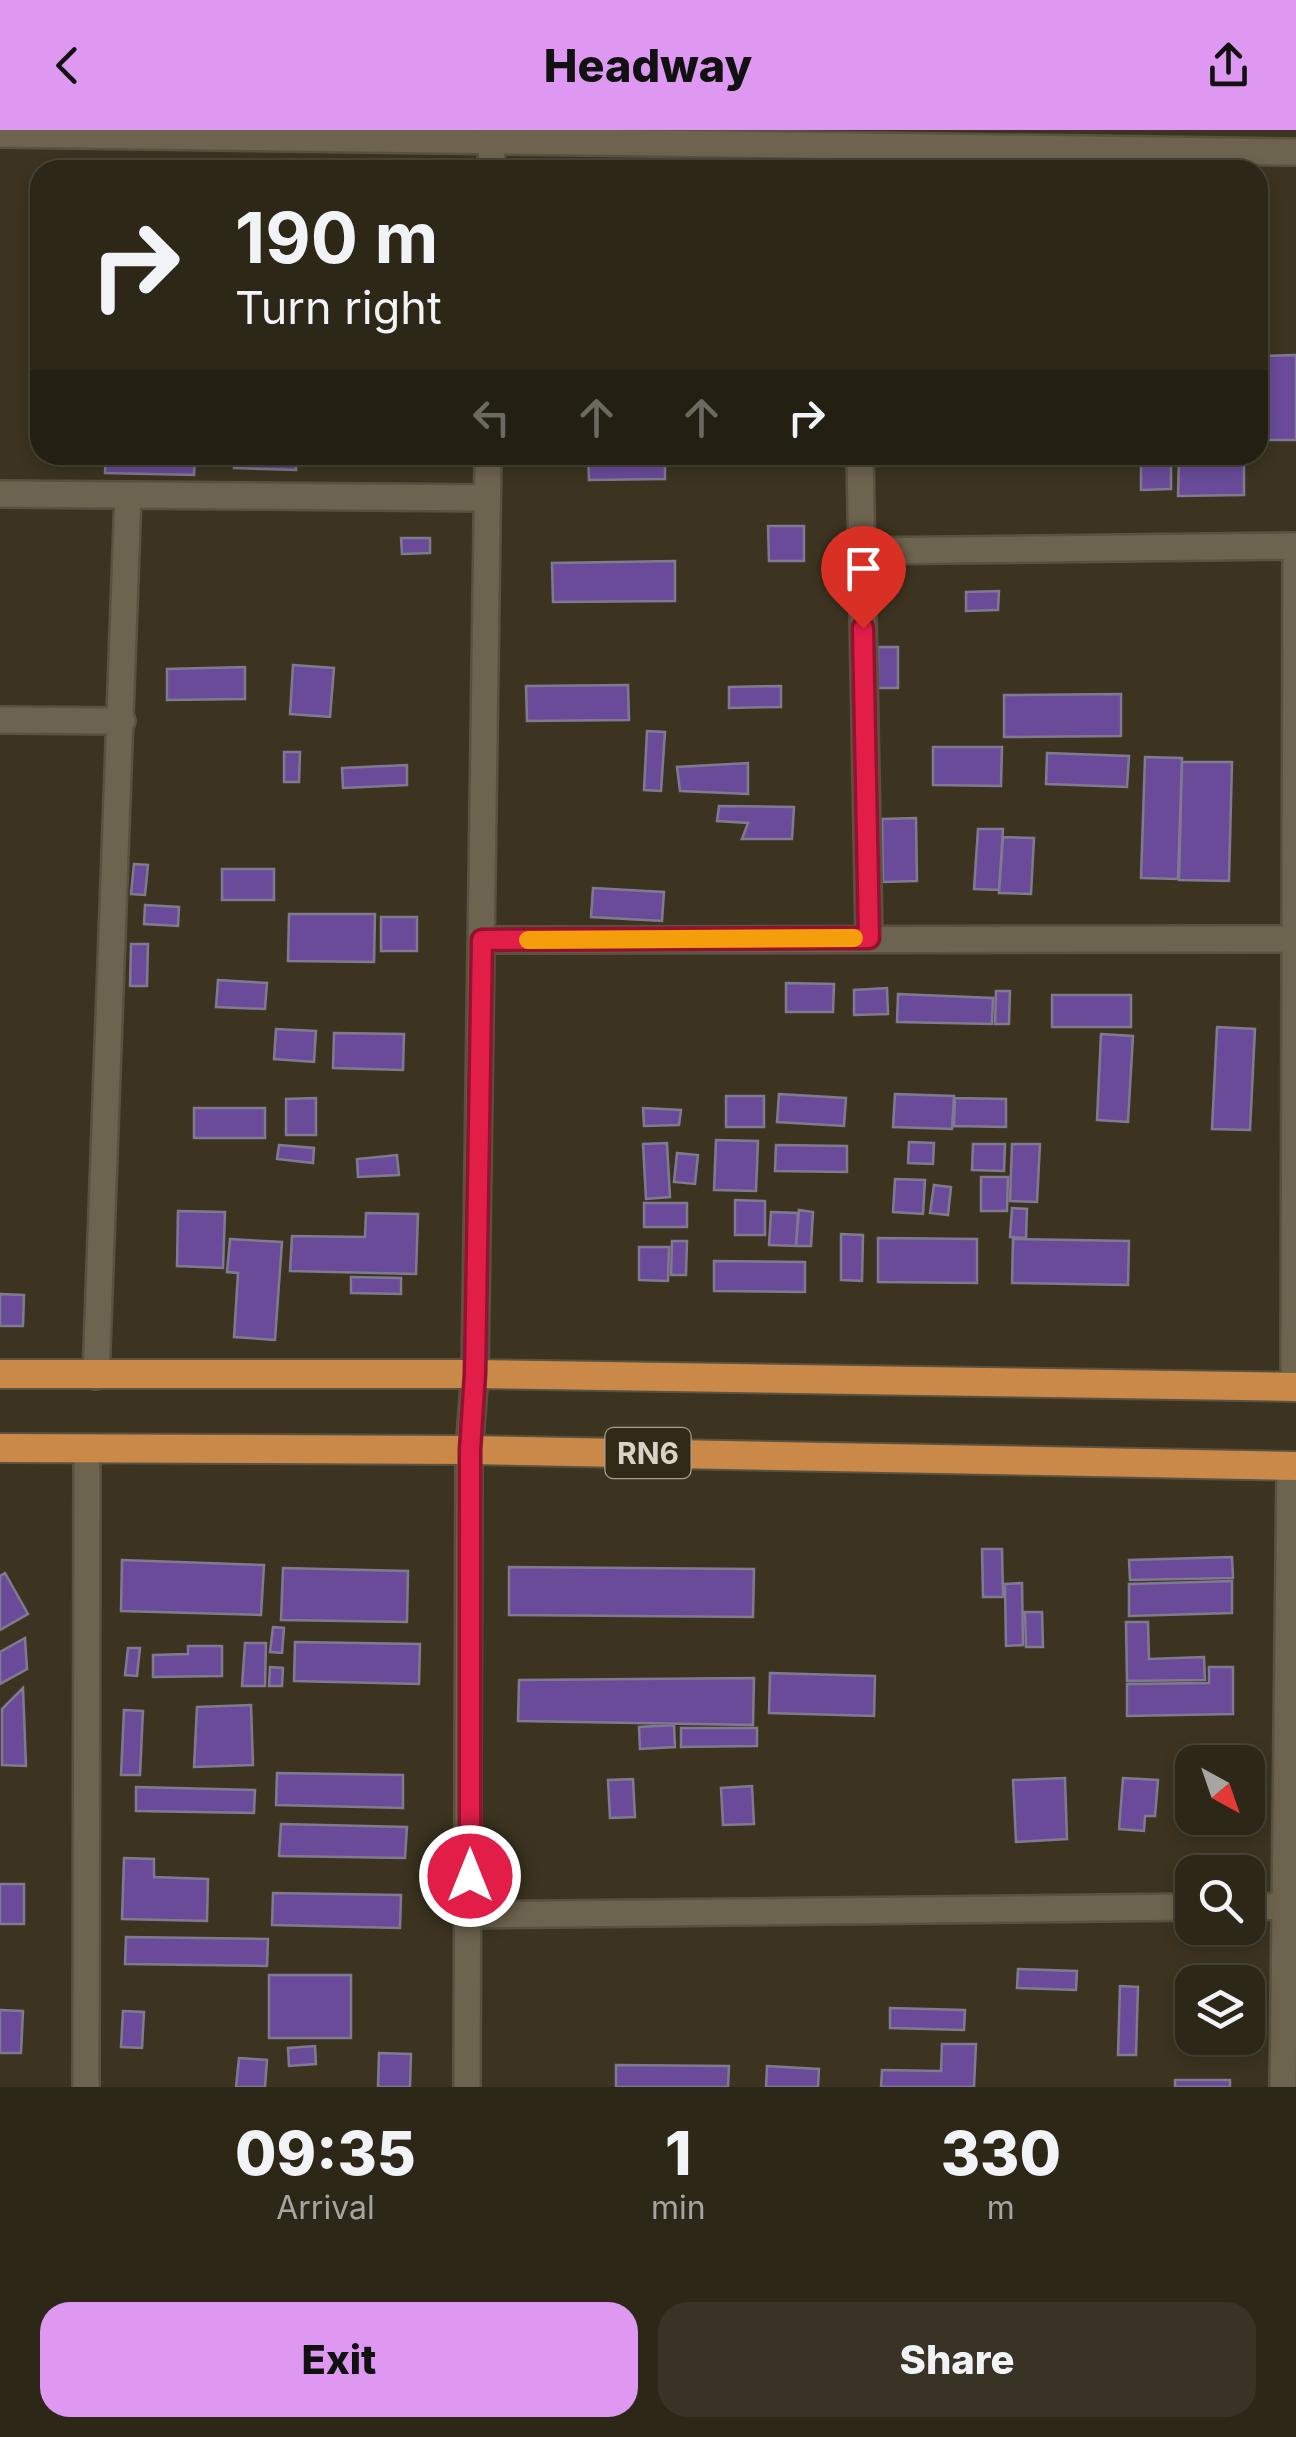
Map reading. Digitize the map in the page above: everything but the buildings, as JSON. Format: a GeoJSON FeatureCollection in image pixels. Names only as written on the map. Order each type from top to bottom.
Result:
{"type":"FeatureCollection","features":[{"type":"Feature","properties":{"kind":"highway"},"geometry":{"type":"LineString","coordinates":[[0,1374],[475,1374],[1295,1386]]}},
{"type":"Feature","properties":{"kind":"highway","name":"RN6"},"geometry":{"type":"LineString","coordinates":[[0,1448],[470,1450],[1293,1466]]}},
{"type":"Feature","properties":{"kind":"street"},"geometry":{"type":"LineString","coordinates":[[0,134],[492,136],[854,159],[1296,152]]}},
{"type":"Feature","properties":{"kind":"street"},"geometry":{"type":"LineString","coordinates":[[468,2087],[470,1450],[475,1374],[488,465]]}},
{"type":"Feature","properties":{"kind":"street"},"geometry":{"type":"LineString","coordinates":[[860,465],[869,938]]}},
{"type":"Feature","properties":{"kind":"street"},"geometry":{"type":"LineString","coordinates":[[0,494],[488,498]]}},
{"type":"Feature","properties":{"kind":"street"},"geometry":{"type":"LineString","coordinates":[[96,1376],[128,496]]}},
{"type":"Feature","properties":{"kind":"street"},"geometry":{"type":"LineString","coordinates":[[862,551],[1296,546],[1292,939],[1295,1386]]}},
{"type":"Feature","properties":{"kind":"street"},"geometry":{"type":"LineString","coordinates":[[0,720],[122,721]]}},
{"type":"Feature","properties":{"kind":"street"},"geometry":{"type":"LineString","coordinates":[[482,940],[1292,939]]}},
{"type":"Feature","properties":{"kind":"street"},"geometry":{"type":"LineString","coordinates":[[86,2087],[88,1448]]}},
{"type":"Feature","properties":{"kind":"street"},"geometry":{"type":"LineString","coordinates":[[1282,2087],[1293,1466]]}},
{"type":"Feature","properties":{"kind":"street"},"geometry":{"type":"LineString","coordinates":[[1265,1907],[1284,1906]]}},
{"type":"Feature","properties":{"kind":"street"},"geometry":{"type":"LineString","coordinates":[[470,1915],[1175,1907]]}},
{"type":"Feature","properties":{"kind":"slow traffic"},"geometry":{"type":"LineString","coordinates":[[528,940],[854,938]]}},
{"type":"Feature","properties":{"kind":"route"},"geometry":{"type":"LineString","coordinates":[[470,1876],[470,1450],[475,1374],[482,940],[869,938],[863,628]]}}]}
